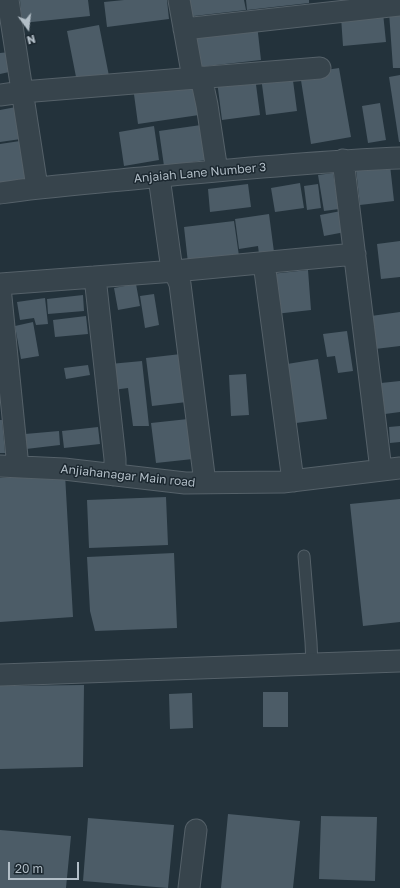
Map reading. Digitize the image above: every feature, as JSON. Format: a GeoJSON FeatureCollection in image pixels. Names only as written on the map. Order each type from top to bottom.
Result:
{"type":"FeatureCollection","features":[{"type":"Feature","properties":{"kind":"street"},"geometry":{"type":"LineString","coordinates":[[179,0],[184,29],[197,77],[208,105],[217,171]]}},
{"type":"Feature","properties":{"kind":"street"},"geometry":{"type":"LineString","coordinates":[[184,29],[400,5]]}},
{"type":"Feature","properties":{"kind":"street"},"geometry":{"type":"LineString","coordinates":[[6,8],[22,92],[37,188]]}},
{"type":"Feature","properties":{"kind":"street"},"geometry":{"type":"LineString","coordinates":[[0,95],[197,77],[320,68]]}},
{"type":"Feature","properties":{"kind":"street","name":"Anjaiah Lane Number 3"},"geometry":{"type":"LineString","coordinates":[[0,193],[37,188],[217,171],[343,160],[400,158]]}},
{"type":"Feature","properties":{"kind":"street"},"geometry":{"type":"LineString","coordinates":[[343,160],[355,254],[391,469]]}},
{"type":"Feature","properties":{"kind":"street"},"geometry":{"type":"LineString","coordinates":[[160,177],[171,263],[180,284],[206,483]]}},
{"type":"Feature","properties":{"kind":"street"},"geometry":{"type":"LineString","coordinates":[[9,466],[0,286],[355,254]]}},
{"type":"Feature","properties":{"kind":"street"},"geometry":{"type":"LineString","coordinates":[[264,263],[293,481]]}},
{"type":"Feature","properties":{"kind":"street"},"geometry":{"type":"LineString","coordinates":[[96,277],[115,460],[115,475]]}},
{"type":"Feature","properties":{"kind":"street","name":"Anjiahanagar Main road"},"geometry":{"type":"LineString","coordinates":[[9,466],[64,469],[185,483],[283,482],[391,469]]}},
{"type":"Feature","properties":{"kind":"street"},"geometry":{"type":"LineString","coordinates":[[0,675],[400,661]]}},
{"type":"Feature","properties":{"kind":"street"},"geometry":{"type":"LineString","coordinates":[[189,888],[196,830]]}},
{"type":"Feature","properties":{"kind":"lane"},"geometry":{"type":"LineString","coordinates":[[304,556],[312,664]]}},
{"type":"Feature","properties":{"kind":"building"},"geometry":{"type":"Polygon","coordinates":[[[20,0],[88,0],[90,16],[22,23],[20,0]]]}},
{"type":"Feature","properties":{"kind":"building"},"geometry":{"type":"Polygon","coordinates":[[[124,0],[167,0],[169,19],[107,27],[104,2],[124,0]]]}},
{"type":"Feature","properties":{"kind":"building"},"geometry":{"type":"Polygon","coordinates":[[[183,0],[244,0],[246,10],[185,17],[183,0]]]}},
{"type":"Feature","properties":{"kind":"building"},"geometry":{"type":"Polygon","coordinates":[[[246,0],[309,0],[309,3],[247,10],[246,0]]]}},
{"type":"Feature","properties":{"kind":"building"},"geometry":{"type":"Polygon","coordinates":[[[389,12],[400,12],[400,68],[393,68],[389,12]]]}},
{"type":"Feature","properties":{"kind":"building"},"geometry":{"type":"Polygon","coordinates":[[[383,13],[386,42],[343,46],[341,17],[383,13]]]}},
{"type":"Feature","properties":{"kind":"building"},"geometry":{"type":"Polygon","coordinates":[[[257,24],[261,60],[198,67],[194,31],[257,24]]]}},
{"type":"Feature","properties":{"kind":"building"},"geometry":{"type":"Polygon","coordinates":[[[99,25],[109,76],[77,82],[67,31],[99,25]]]}},
{"type":"Feature","properties":{"kind":"building"},"geometry":{"type":"Polygon","coordinates":[[[10,52],[14,71],[0,74],[0,53],[10,52]]]}},
{"type":"Feature","properties":{"kind":"building"},"geometry":{"type":"Polygon","coordinates":[[[339,68],[351,137],[311,144],[300,74],[339,68]]]}},
{"type":"Feature","properties":{"kind":"building"},"geometry":{"type":"Polygon","coordinates":[[[292,73],[297,111],[266,115],[261,77],[292,73]]]}},
{"type":"Feature","properties":{"kind":"building"},"geometry":{"type":"Polygon","coordinates":[[[400,75],[400,142],[399,142],[389,77],[400,75]]]}},
{"type":"Feature","properties":{"kind":"building"},"geometry":{"type":"Polygon","coordinates":[[[255,77],[260,115],[222,120],[217,81],[255,77]]]}},
{"type":"Feature","properties":{"kind":"building"},"geometry":{"type":"Polygon","coordinates":[[[194,79],[199,115],[138,124],[133,87],[194,79]]]}},
{"type":"Feature","properties":{"kind":"building"},"geometry":{"type":"Polygon","coordinates":[[[380,103],[386,140],[368,143],[362,106],[380,103]]]}},
{"type":"Feature","properties":{"kind":"building"},"geometry":{"type":"Polygon","coordinates":[[[16,107],[21,139],[0,142],[0,110],[16,107]]]}},
{"type":"Feature","properties":{"kind":"building"},"geometry":{"type":"Polygon","coordinates":[[[201,125],[206,160],[164,166],[159,131],[201,125]]]}},
{"type":"Feature","properties":{"kind":"building"},"geometry":{"type":"Polygon","coordinates":[[[154,126],[159,160],[124,166],[119,132],[154,126]]]}},
{"type":"Feature","properties":{"kind":"building"},"geometry":{"type":"Polygon","coordinates":[[[20,141],[26,184],[0,188],[0,144],[20,141]]]}},
{"type":"Feature","properties":{"kind":"building"},"geometry":{"type":"Polygon","coordinates":[[[390,165],[394,201],[360,205],[356,169],[390,165]]]}},
{"type":"Feature","properties":{"kind":"building"},"geometry":{"type":"Polygon","coordinates":[[[333,173],[339,209],[324,211],[318,175],[333,173]]]}},
{"type":"Feature","properties":{"kind":"building"},"geometry":{"type":"Polygon","coordinates":[[[300,183],[304,208],[275,212],[271,188],[300,183]]]}},
{"type":"Feature","properties":{"kind":"building"},"geometry":{"type":"Polygon","coordinates":[[[248,184],[251,207],[210,212],[208,189],[248,184]]]}},
{"type":"Feature","properties":{"kind":"building"},"geometry":{"type":"Polygon","coordinates":[[[318,184],[321,208],[307,210],[304,186],[318,184]]]}},
{"type":"Feature","properties":{"kind":"building"},"geometry":{"type":"Polygon","coordinates":[[[341,211],[345,232],[324,236],[320,215],[341,211]]]}},
{"type":"Feature","properties":{"kind":"building"},"geometry":{"type":"Polygon","coordinates":[[[269,214],[274,252],[259,254],[258,246],[239,249],[235,219],[269,214]]]}},
{"type":"Feature","properties":{"kind":"building"},"geometry":{"type":"Polygon","coordinates":[[[234,221],[239,256],[188,263],[184,227],[234,221]]]}},
{"type":"Feature","properties":{"kind":"building"},"geometry":{"type":"Polygon","coordinates":[[[400,241],[400,277],[381,279],[377,244],[400,241]]]}},
{"type":"Feature","properties":{"kind":"building"},"geometry":{"type":"Polygon","coordinates":[[[308,270],[311,310],[275,314],[271,274],[308,270]]]}},
{"type":"Feature","properties":{"kind":"building"},"geometry":{"type":"Polygon","coordinates":[[[136,284],[140,306],[118,310],[114,288],[136,284]]]}},
{"type":"Feature","properties":{"kind":"building"},"geometry":{"type":"Polygon","coordinates":[[[154,294],[159,325],[145,328],[140,296],[154,294]]]}},
{"type":"Feature","properties":{"kind":"building"},"geometry":{"type":"Polygon","coordinates":[[[83,295],[84,311],[48,314],[47,299],[83,295]]]}},
{"type":"Feature","properties":{"kind":"building"},"geometry":{"type":"Polygon","coordinates":[[[45,298],[48,324],[36,325],[34,318],[20,320],[17,302],[45,298]]]}},
{"type":"Feature","properties":{"kind":"building"},"geometry":{"type":"Polygon","coordinates":[[[400,312],[400,346],[375,349],[371,316],[400,312]]]}},
{"type":"Feature","properties":{"kind":"building"},"geometry":{"type":"Polygon","coordinates":[[[86,316],[88,334],[55,337],[53,320],[86,316]]]}},
{"type":"Feature","properties":{"kind":"building"},"geometry":{"type":"Polygon","coordinates":[[[33,322],[39,356],[21,359],[15,326],[33,322]]]}},
{"type":"Feature","properties":{"kind":"building"},"geometry":{"type":"Polygon","coordinates":[[[347,331],[353,371],[338,373],[335,356],[327,357],[323,334],[347,331]]]}},
{"type":"Feature","properties":{"kind":"building"},"geometry":{"type":"Polygon","coordinates":[[[181,354],[187,402],[152,406],[146,358],[181,354]]]}},
{"type":"Feature","properties":{"kind":"building"},"geometry":{"type":"Polygon","coordinates":[[[318,359],[327,419],[296,423],[287,364],[318,359]]]}},
{"type":"Feature","properties":{"kind":"building"},"geometry":{"type":"Polygon","coordinates":[[[142,361],[149,426],[133,426],[128,388],[113,390],[110,364],[142,361]]]}},
{"type":"Feature","properties":{"kind":"building"},"geometry":{"type":"Polygon","coordinates":[[[88,365],[90,375],[66,379],[64,368],[88,365]]]}},
{"type":"Feature","properties":{"kind":"building"},"geometry":{"type":"Polygon","coordinates":[[[246,374],[249,415],[231,416],[229,375],[246,374]]]}},
{"type":"Feature","properties":{"kind":"building"},"geometry":{"type":"Polygon","coordinates":[[[400,381],[400,412],[385,414],[381,383],[400,381]]]}},
{"type":"Feature","properties":{"kind":"building"},"geometry":{"type":"Polygon","coordinates":[[[188,419],[193,459],[156,463],[151,423],[188,419]]]}},
{"type":"Feature","properties":{"kind":"building"},"geometry":{"type":"Polygon","coordinates":[[[0,420],[2,420],[5,453],[0,453],[0,420]]]}},
{"type":"Feature","properties":{"kind":"building"},"geometry":{"type":"Polygon","coordinates":[[[400,426],[400,442],[390,443],[389,427],[400,426]]]}},
{"type":"Feature","properties":{"kind":"building"},"geometry":{"type":"Polygon","coordinates":[[[98,427],[100,444],[64,448],[62,431],[98,427]]]}},
{"type":"Feature","properties":{"kind":"building"},"geometry":{"type":"Polygon","coordinates":[[[59,431],[60,445],[26,449],[25,434],[59,431]]]}},
{"type":"Feature","properties":{"kind":"building"},"geometry":{"type":"Polygon","coordinates":[[[65,474],[73,617],[0,622],[0,478],[65,474]]]}},
{"type":"Feature","properties":{"kind":"building"},"geometry":{"type":"Polygon","coordinates":[[[166,497],[168,545],[89,548],[87,500],[166,497]]]}},
{"type":"Feature","properties":{"kind":"building"},"geometry":{"type":"Polygon","coordinates":[[[400,499],[400,622],[363,626],[350,504],[400,499]]]}},
{"type":"Feature","properties":{"kind":"building"},"geometry":{"type":"Polygon","coordinates":[[[174,553],[177,628],[95,631],[90,611],[87,557],[174,553]]]}},
{"type":"Feature","properties":{"kind":"building"},"geometry":{"type":"Polygon","coordinates":[[[84,685],[83,767],[0,769],[0,686],[84,685]]]}},
{"type":"Feature","properties":{"kind":"building"},"geometry":{"type":"Polygon","coordinates":[[[263,692],[288,692],[288,727],[263,727],[263,692]]]}},
{"type":"Feature","properties":{"kind":"building"},"geometry":{"type":"Polygon","coordinates":[[[192,693],[193,728],[170,729],[169,694],[192,693]]]}},
{"type":"Feature","properties":{"kind":"building"},"geometry":{"type":"Polygon","coordinates":[[[228,814],[300,821],[293,888],[221,888],[228,814]]]}},
{"type":"Feature","properties":{"kind":"building"},"geometry":{"type":"Polygon","coordinates":[[[321,816],[377,817],[375,881],[319,879],[321,816]]]}},
{"type":"Feature","properties":{"kind":"building"},"geometry":{"type":"Polygon","coordinates":[[[88,818],[174,825],[168,888],[83,881],[88,818]]]}},
{"type":"Feature","properties":{"kind":"building"},"geometry":{"type":"Polygon","coordinates":[[[0,830],[71,836],[66,888],[0,888],[0,830]]]}}]}
